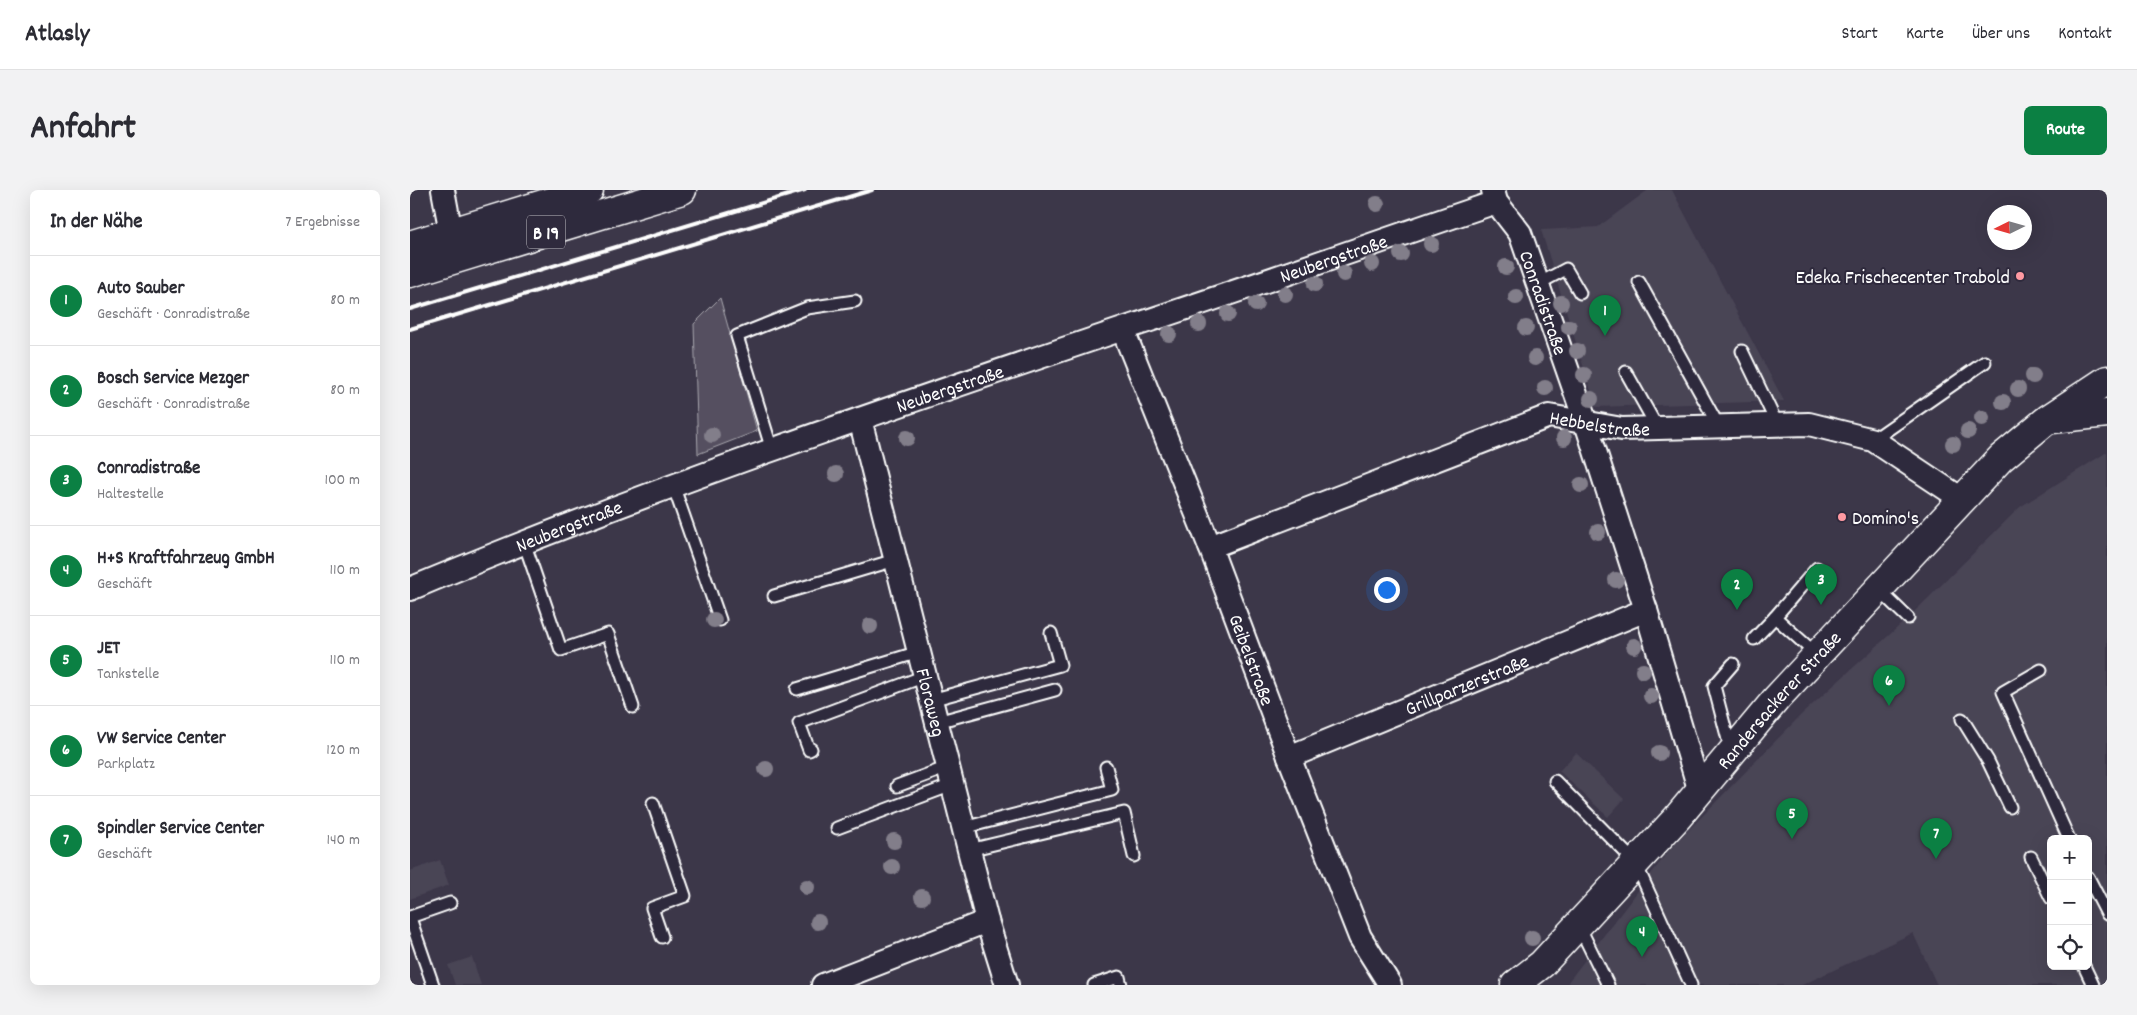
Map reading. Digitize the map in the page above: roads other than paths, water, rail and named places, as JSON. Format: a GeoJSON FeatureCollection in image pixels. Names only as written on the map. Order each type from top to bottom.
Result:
{"type":"FeatureCollection","features":[{"type":"Feature","properties":{"kind":"street"},"geometry":{"type":"LineString","coordinates":[[443,190],[451,233]]}},
{"type":"Feature","properties":{"kind":"street","name":"B 19"},"geometry":{"type":"LineString","coordinates":[[410,245],[589,190]]}},
{"type":"Feature","properties":{"kind":"street","name":"B 19"},"geometry":{"type":"LineString","coordinates":[[410,273],[682,190]]}},
{"type":"Feature","properties":{"kind":"street","name":"Conradistraße"},"geometry":{"type":"LineString","coordinates":[[1494,196],[1520,233],[1538,284],[1586,423],[1646,610],[1700,792]]}},
{"type":"Feature","properties":{"kind":"street","name":"Neubergstraße"},"geometry":{"type":"LineString","coordinates":[[410,590],[524,542],[673,485],[860,418],[1123,330],[1494,196]]}},
{"type":"Feature","properties":{"kind":"street","name":"Geibelstraße"},"geometry":{"type":"LineString","coordinates":[[1123,330],[1210,547],[1360,936],[1390,985]]}},
{"type":"Feature","properties":{"kind":"street","name":"Randersackerer Straße"},"geometry":{"type":"LineString","coordinates":[[1515,985],[1542,964],[1700,792],[1777,698],[2001,458],[2048,419],[2107,380]]}},
{"type":"Feature","properties":{"kind":"street"},"geometry":{"type":"LineString","coordinates":[[2048,419],[2107,413]]}},
{"type":"Feature","properties":{"kind":"street","name":"Hebbelstraße"},"geometry":{"type":"LineString","coordinates":[[1210,547],[1549,416],[1622,430],[1718,425],[1809,424],[1873,440],[1963,500]]}},
{"type":"Feature","properties":{"kind":"street","name":"Floraweg"},"geometry":{"type":"LineString","coordinates":[[860,418],[987,921],[1007,985]]}},
{"type":"Feature","properties":{"kind":"street","name":"Grillparzerstraße"},"geometry":{"type":"LineString","coordinates":[[1289,756],[1646,610]]}},
{"type":"Feature","properties":{"kind":"street"},"geometry":{"type":"LineString","coordinates":[[823,985],[987,921]]}},
{"type":"Feature","properties":{"kind":"lane"},"geometry":{"type":"LineString","coordinates":[[1538,284],[1566,268],[1580,293]]}},
{"type":"Feature","properties":{"kind":"lane"},"geometry":{"type":"LineString","coordinates":[[1639,282],[1718,425]]}},
{"type":"Feature","properties":{"kind":"lane"},"geometry":{"type":"LineString","coordinates":[[772,450],[737,336],[807,308],[855,301]]}},
{"type":"Feature","properties":{"kind":"lane"},"geometry":{"type":"LineString","coordinates":[[1742,351],[1777,424]]}},
{"type":"Feature","properties":{"kind":"lane"},"geometry":{"type":"LineString","coordinates":[[1873,440],[1985,362]]}},
{"type":"Feature","properties":{"kind":"lane"},"geometry":{"type":"LineString","coordinates":[[1626,372],[1658,428]]}},
{"type":"Feature","properties":{"kind":"lane"},"geometry":{"type":"LineString","coordinates":[[673,485],[720,620]]}},
{"type":"Feature","properties":{"kind":"lane"},"geometry":{"type":"LineString","coordinates":[[524,542],[561,650],[608,634],[633,707]]}},
{"type":"Feature","properties":{"kind":"lane"},"geometry":{"type":"LineString","coordinates":[[774,596],[895,560]]}},
{"type":"Feature","properties":{"kind":"lane"},"geometry":{"type":"LineString","coordinates":[[1754,639],[1818,568]]}},
{"type":"Feature","properties":{"kind":"lane"},"geometry":{"type":"LineString","coordinates":[[1879,590],[1908,618]]}},
{"type":"Feature","properties":{"kind":"lane"},"geometry":{"type":"LineString","coordinates":[[1775,617],[1817,655]]}},
{"type":"Feature","properties":{"kind":"lane"},"geometry":{"type":"LineString","coordinates":[[931,700],[1060,665],[1051,633]]}},
{"type":"Feature","properties":{"kind":"lane"},"geometry":{"type":"LineString","coordinates":[[797,690],[919,652]]}},
{"type":"Feature","properties":{"kind":"lane"},"geometry":{"type":"LineString","coordinates":[[1731,754],[1714,686],[1732,664]]}},
{"type":"Feature","properties":{"kind":"lane"},"geometry":{"type":"LineString","coordinates":[[2041,670],[2003,692],[2067,835]]}},
{"type":"Feature","properties":{"kind":"lane"},"geometry":{"type":"LineString","coordinates":[[811,749],[809,750],[799,723],[925,676]]}},
{"type":"Feature","properties":{"kind":"lane"},"geometry":{"type":"LineString","coordinates":[[937,722],[1055,690]]}},
{"type":"Feature","properties":{"kind":"lane"},"geometry":{"type":"LineString","coordinates":[[1962,719],[1988,761],[2010,807]]}},
{"type":"Feature","properties":{"kind":"lane"},"geometry":{"type":"LineString","coordinates":[[963,828],[1112,790],[1106,767]]}},
{"type":"Feature","properties":{"kind":"lane"},"geometry":{"type":"LineString","coordinates":[[897,786],[950,776]]}},
{"type":"Feature","properties":{"kind":"lane"},"geometry":{"type":"LineString","coordinates":[[837,828],[950,776]]}},
{"type":"Feature","properties":{"kind":"lane"},"geometry":{"type":"LineString","coordinates":[[1555,781],[1635,862],[1691,985]]}},
{"type":"Feature","properties":{"kind":"lane"},"geometry":{"type":"LineString","coordinates":[[653,803],[685,896],[652,908],[662,937]]}},
{"type":"Feature","properties":{"kind":"lane"},"geometry":{"type":"LineString","coordinates":[[969,850],[1124,813],[1134,856]]}},
{"type":"Feature","properties":{"kind":"lane"},"geometry":{"type":"LineString","coordinates":[[2031,857],[2047,890]]}},
{"type":"Feature","properties":{"kind":"lane"},"geometry":{"type":"LineString","coordinates":[[2090,880],[2107,914]]}},
{"type":"Feature","properties":{"kind":"lane"},"geometry":{"type":"LineString","coordinates":[[433,985],[410,917],[450,903]]}},
{"type":"Feature","properties":{"kind":"lane"},"geometry":{"type":"LineString","coordinates":[[1578,924],[1608,985]]}},
{"type":"Feature","properties":{"kind":"lane"},"geometry":{"type":"LineString","coordinates":[[2086,970],[2093,985]]}},
{"type":"Feature","properties":{"kind":"lane"},"geometry":{"type":"LineString","coordinates":[[1094,985],[1118,977],[1121,985]]}},
{"type":"Feature","properties":{"kind":"railway"},"geometry":{"type":"LineString","coordinates":[[410,309],[805,190]]}},
{"type":"Feature","properties":{"kind":"railway"},"geometry":{"type":"LineString","coordinates":[[410,329],[872,190]]}},
{"type":"Feature","properties":{"kind":"place","name":"Edeka Frischecenter Trabold"},"geometry":{"type":"Point","coordinates":[2020,276]}},
{"type":"Feature","properties":{"kind":"place","name":"Auto Sauber"},"geometry":{"type":"Point","coordinates":[1605,336]}},
{"type":"Feature","properties":{"kind":"place","name":"Domino's"},"geometry":{"type":"Point","coordinates":[1842,517]}},
{"type":"Feature","properties":{"kind":"place","name":"Conradistraße"},"geometry":{"type":"Point","coordinates":[1821,605]}},
{"type":"Feature","properties":{"kind":"place","name":"Bosch Service Mezger"},"geometry":{"type":"Point","coordinates":[1737,610]}},
{"type":"Feature","properties":{"kind":"place","name":"VW Service Center"},"geometry":{"type":"Point","coordinates":[1889,706]}},
{"type":"Feature","properties":{"kind":"place","name":"JET"},"geometry":{"type":"Point","coordinates":[1792,839]}},
{"type":"Feature","properties":{"kind":"place","name":"Spindler Service Center"},"geometry":{"type":"Point","coordinates":[1936,859]}},
{"type":"Feature","properties":{"kind":"place","name":"H+S Kraftfahrzeug GmbH"},"geometry":{"type":"Point","coordinates":[1642,957]}}]}
